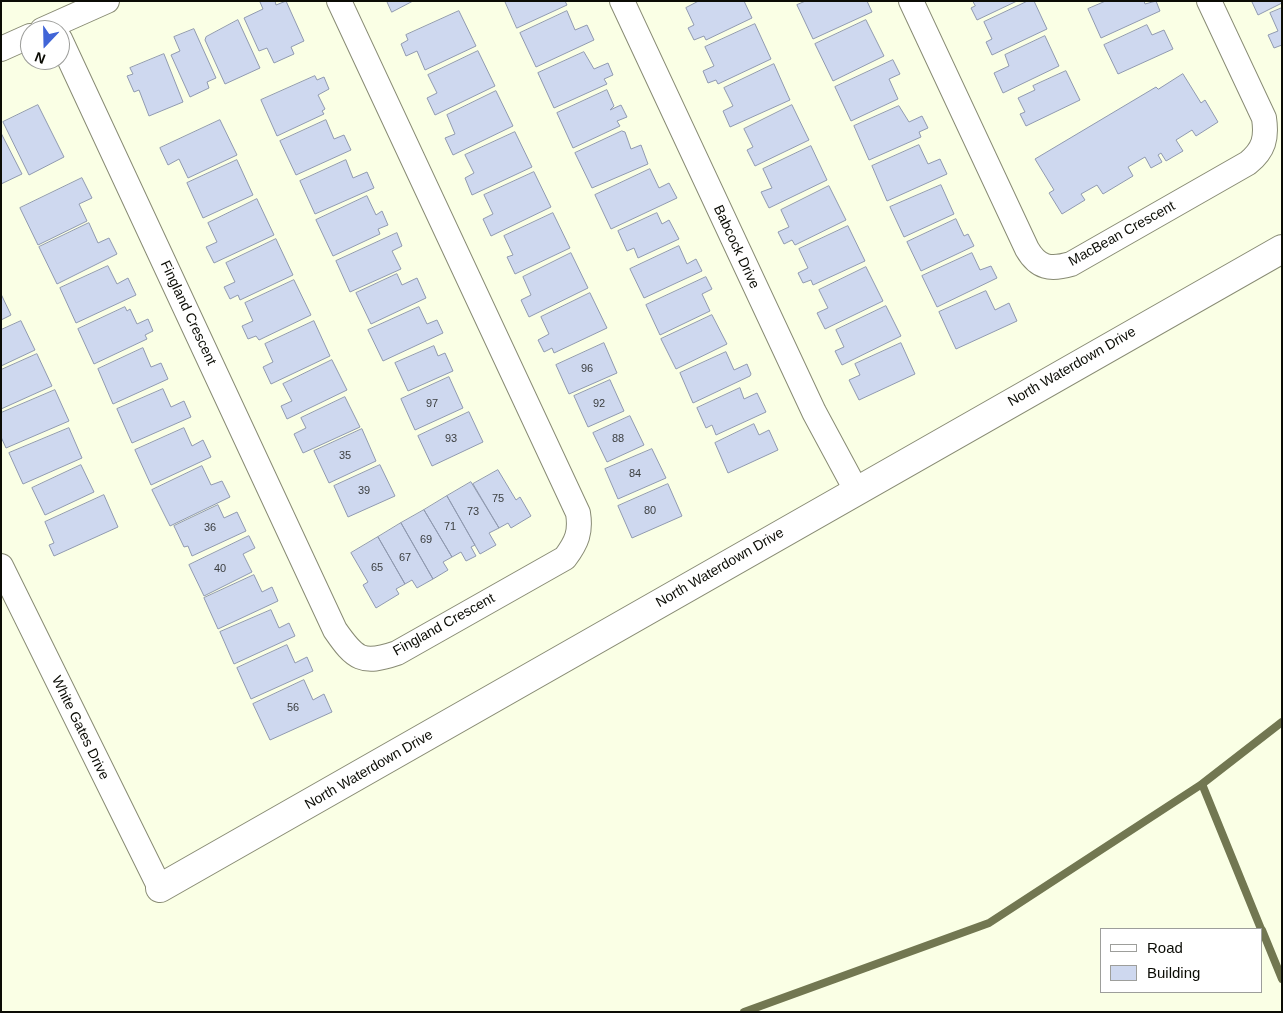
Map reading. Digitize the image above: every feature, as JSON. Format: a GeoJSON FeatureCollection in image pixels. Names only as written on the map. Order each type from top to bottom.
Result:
{"type":"FeatureCollection","features":[{"type":"Feature","properties":{"kind":"main road","name":"North Waterdown Drive"},"geometry":{"type":"LineString","coordinates":[[160,888],[1282,249]]}},
{"type":"Feature","properties":{"kind":"street"},"geometry":{"type":"LineString","coordinates":[[70,22],[107,1]]}},
{"type":"Feature","properties":{"kind":"street","name":"Fingland Crescent"},"geometry":{"type":"LineString","coordinates":[[70,67],[335,630],[348,649],[362,658],[377,660],[396,653],[565,558],[576,544],[580,529],[578,513],[339,1]]}},
{"type":"Feature","properties":{"kind":"street","name":"Babcock Drive"},"geometry":{"type":"LineString","coordinates":[[622,1],[814,412],[856,490]]}},
{"type":"Feature","properties":{"kind":"street","name":"MacBean Crescent"},"geometry":{"type":"LineString","coordinates":[[911,1],[1026,249],[1033,260],[1046,267],[1059,268],[1071,264],[1248,163],[1262,147],[1267,134],[1264,118],[1209,1]]}},
{"type":"Feature","properties":{"kind":"street"},"geometry":{"type":"LineString","coordinates":[[1,49],[20,40]]}},
{"type":"Feature","properties":{"kind":"street","name":"White Gates Drive"},"geometry":{"type":"LineString","coordinates":[[1,566],[160,888]]}},
{"type":"Feature","properties":{"kind":"building"},"geometry":{"type":"Polygon","coordinates":[[[275,1],[276,5],[286,1],[304,41],[291,47],[294,54],[274,63],[267,48],[259,51],[244,18],[263,9],[260,2],[275,1]]]}},
{"type":"Feature","properties":{"kind":"building"},"geometry":{"type":"Polygon","coordinates":[[[387,1],[413,1],[392,12],[387,1]]]}},
{"type":"Feature","properties":{"kind":"building"},"geometry":{"type":"Polygon","coordinates":[[[505,1],[565,1],[567,5],[517,28],[505,1]]]}},
{"type":"Feature","properties":{"kind":"building"},"geometry":{"type":"Polygon","coordinates":[[[699,1],[744,1],[752,18],[706,40],[704,36],[694,40],[688,28],[694,25],[686,8],[699,1]]]}},
{"type":"Feature","properties":{"kind":"building"},"geometry":{"type":"Polygon","coordinates":[[[806,1],[867,1],[872,12],[813,39],[797,5],[806,1]]]}},
{"type":"Feature","properties":{"kind":"building"},"geometry":{"type":"Polygon","coordinates":[[[973,1],[1017,1],[977,20],[971,8],[975,6],[973,1]]]}},
{"type":"Feature","properties":{"kind":"building"},"geometry":{"type":"Polygon","coordinates":[[[1028,1],[1034,1],[1047,29],[992,55],[986,42],[992,39],[984,22],[1028,1]]]}},
{"type":"Feature","properties":{"kind":"building"},"geometry":{"type":"Polygon","coordinates":[[[1106,1],[1144,1],[1145,4],[1156,1],[1160,11],[1101,38],[1088,9],[1106,1]]]}},
{"type":"Feature","properties":{"kind":"building"},"geometry":{"type":"Polygon","coordinates":[[[1282,1],[1282,3],[1258,15],[1252,2],[1282,1]]]}},
{"type":"Feature","properties":{"kind":"building"},"geometry":{"type":"Polygon","coordinates":[[[1282,8],[1282,45],[1274,48],[1268,35],[1278,31],[1270,13],[1282,8]]]}},
{"type":"Feature","properties":{"kind":"building"},"geometry":{"type":"Polygon","coordinates":[[[459,11],[476,46],[425,70],[417,51],[406,56],[401,44],[408,40],[406,35],[459,11]]]}},
{"type":"Feature","properties":{"kind":"building"},"geometry":{"type":"Polygon","coordinates":[[[567,11],[575,30],[587,25],[594,40],[536,67],[520,33],[567,11]]]}},
{"type":"Feature","properties":{"kind":"building"},"geometry":{"type":"Polygon","coordinates":[[[238,20],[260,68],[225,84],[205,40],[206,37],[238,20]]]}},
{"type":"Feature","properties":{"kind":"building"},"geometry":{"type":"Polygon","coordinates":[[[866,20],[884,56],[833,81],[815,44],[866,20]]]}},
{"type":"Feature","properties":{"kind":"building"},"geometry":{"type":"Polygon","coordinates":[[[755,24],[771,59],[718,84],[716,80],[708,83],[703,71],[714,66],[705,47],[755,24]]]}},
{"type":"Feature","properties":{"kind":"building"},"geometry":{"type":"Polygon","coordinates":[[[1147,25],[1152,35],[1164,30],[1173,49],[1118,74],[1104,45],[1147,25]]]}},
{"type":"Feature","properties":{"kind":"building"},"geometry":{"type":"Polygon","coordinates":[[[194,29],[216,78],[207,82],[209,88],[190,97],[171,55],[180,51],[174,37],[194,29]]]}},
{"type":"Feature","properties":{"kind":"building"},"geometry":{"type":"Polygon","coordinates":[[[1045,36],[1059,66],[1003,93],[994,73],[1009,66],[1005,55],[1045,36]]]}},
{"type":"Feature","properties":{"kind":"building"},"geometry":{"type":"Polygon","coordinates":[[[478,51],[495,86],[435,115],[427,98],[437,93],[428,75],[478,51]]]}},
{"type":"Feature","properties":{"kind":"building"},"geometry":{"type":"Polygon","coordinates":[[[584,52],[594,69],[608,63],[613,75],[604,79],[607,84],[554,108],[538,73],[584,52]]]}},
{"type":"Feature","properties":{"kind":"building"},"geometry":{"type":"Polygon","coordinates":[[[164,54],[183,102],[149,116],[139,90],[134,92],[127,76],[133,74],[130,68],[164,54]]]}},
{"type":"Feature","properties":{"kind":"building"},"geometry":{"type":"Polygon","coordinates":[[[893,60],[900,74],[889,79],[898,99],[851,121],[835,87],[893,60]]]}},
{"type":"Feature","properties":{"kind":"building"},"geometry":{"type":"Polygon","coordinates":[[[774,64],[790,100],[730,127],[723,111],[733,106],[724,88],[774,64]]]}},
{"type":"Feature","properties":{"kind":"building"},"geometry":{"type":"Polygon","coordinates":[[[1066,71],[1080,100],[1026,126],[1020,114],[1025,112],[1018,98],[1035,90],[1033,86],[1066,71]]]}},
{"type":"Feature","properties":{"kind":"building"},"geometry":{"type":"Polygon","coordinates":[[[1183,74],[1201,103],[1205,100],[1218,122],[1196,136],[1192,130],[1176,140],[1183,151],[1166,161],[1161,153],[1158,155],[1162,162],[1151,168],[1145,157],[1128,167],[1133,176],[1103,194],[1097,185],[1081,194],[1085,200],[1062,214],[1049,193],[1054,190],[1035,159],[1156,87],[1158,89],[1183,74]]]}},
{"type":"Feature","properties":{"kind":"building"},"geometry":{"type":"Polygon","coordinates":[[[315,76],[317,80],[324,77],[329,89],[318,95],[325,109],[322,111],[324,114],[277,136],[261,100],[315,76]]]}},
{"type":"Feature","properties":{"kind":"building"},"geometry":{"type":"Polygon","coordinates":[[[607,90],[614,106],[610,110],[621,105],[627,117],[617,121],[620,126],[573,148],[557,113],[607,90]]]}},
{"type":"Feature","properties":{"kind":"building"},"geometry":{"type":"Polygon","coordinates":[[[496,91],[513,126],[453,155],[445,138],[455,134],[447,115],[496,91]]]}},
{"type":"Feature","properties":{"kind":"building"},"geometry":{"type":"Polygon","coordinates":[[[38,105],[64,157],[29,175],[3,122],[38,105]]]}},
{"type":"Feature","properties":{"kind":"building"},"geometry":{"type":"Polygon","coordinates":[[[792,105],[809,140],[755,166],[747,150],[753,147],[744,129],[792,105]]]}},
{"type":"Feature","properties":{"kind":"building"},"geometry":{"type":"Polygon","coordinates":[[[899,106],[909,122],[922,116],[928,128],[919,132],[921,137],[869,160],[854,126],[899,106]]]}},
{"type":"Feature","properties":{"kind":"building"},"geometry":{"type":"Polygon","coordinates":[[[220,120],[237,155],[188,178],[179,159],[168,165],[160,148],[220,120]]]}},
{"type":"Feature","properties":{"kind":"building"},"geometry":{"type":"Polygon","coordinates":[[[326,120],[334,139],[344,135],[351,150],[296,175],[280,141],[326,120]]]}},
{"type":"Feature","properties":{"kind":"building"},"geometry":{"type":"Polygon","coordinates":[[[622,131],[625,132],[631,149],[641,145],[648,164],[592,188],[575,153],[622,131]]]}},
{"type":"Feature","properties":{"kind":"building"},"geometry":{"type":"Polygon","coordinates":[[[515,132],[532,167],[472,195],[465,178],[474,173],[465,155],[515,132]]]}},
{"type":"Feature","properties":{"kind":"building"},"geometry":{"type":"Polygon","coordinates":[[[1,133],[22,174],[1,184],[1,133]]]}},
{"type":"Feature","properties":{"kind":"building"},"geometry":{"type":"Polygon","coordinates":[[[919,145],[928,164],[940,159],[947,174],[887,201],[872,166],[919,145]]]}},
{"type":"Feature","properties":{"kind":"building"},"geometry":{"type":"Polygon","coordinates":[[[811,146],[827,180],[769,208],[761,192],[772,188],[763,169],[811,146]]]}},
{"type":"Feature","properties":{"kind":"building"},"geometry":{"type":"Polygon","coordinates":[[[237,160],[253,195],[203,218],[187,183],[237,160]]]}},
{"type":"Feature","properties":{"kind":"building"},"geometry":{"type":"Polygon","coordinates":[[[346,160],[353,178],[367,172],[374,188],[315,214],[300,181],[346,160]]]}},
{"type":"Feature","properties":{"kind":"building"},"geometry":{"type":"Polygon","coordinates":[[[650,169],[659,188],[669,183],[677,198],[611,229],[595,195],[650,169]]]}},
{"type":"Feature","properties":{"kind":"building"},"geometry":{"type":"Polygon","coordinates":[[[534,172],[551,207],[491,236],[483,219],[493,214],[484,195],[534,172]]]}},
{"type":"Feature","properties":{"kind":"building"},"geometry":{"type":"Polygon","coordinates":[[[82,178],[92,198],[79,204],[87,221],[38,245],[20,208],[82,178]]]}},
{"type":"Feature","properties":{"kind":"building"},"geometry":{"type":"Polygon","coordinates":[[[941,185],[954,214],[904,237],[890,207],[941,185]]]}},
{"type":"Feature","properties":{"kind":"building"},"geometry":{"type":"Polygon","coordinates":[[[829,186],[846,220],[795,245],[792,240],[784,244],[778,232],[789,227],[781,210],[829,186]]]}},
{"type":"Feature","properties":{"kind":"building"},"geometry":{"type":"Polygon","coordinates":[[[367,196],[376,215],[382,211],[388,225],[378,229],[380,234],[333,256],[316,220],[367,196]]]}},
{"type":"Feature","properties":{"kind":"building"},"geometry":{"type":"Polygon","coordinates":[[[257,199],[274,235],[214,263],[206,247],[217,242],[208,223],[257,199]]]}},
{"type":"Feature","properties":{"kind":"building"},"geometry":{"type":"Polygon","coordinates":[[[553,213],[570,248],[515,274],[507,257],[513,255],[504,236],[553,213]]]}},
{"type":"Feature","properties":{"kind":"building"},"geometry":{"type":"Polygon","coordinates":[[[657,213],[662,224],[669,220],[679,239],[638,258],[634,248],[627,251],[618,231],[657,213]]]}},
{"type":"Feature","properties":{"kind":"building"},"geometry":{"type":"Polygon","coordinates":[[[956,219],[964,236],[968,234],[974,246],[921,271],[907,242],[956,219]]]}},
{"type":"Feature","properties":{"kind":"building"},"geometry":{"type":"Polygon","coordinates":[[[89,223],[98,243],[109,238],[117,254],[57,284],[39,247],[89,223]]]}},
{"type":"Feature","properties":{"kind":"building"},"geometry":{"type":"Polygon","coordinates":[[[848,226],[865,261],[813,285],[811,280],[803,283],[798,273],[808,268],[799,249],[848,226]]]}},
{"type":"Feature","properties":{"kind":"building"},"geometry":{"type":"Polygon","coordinates":[[[397,233],[402,246],[392,251],[401,269],[350,292],[336,261],[397,233]]]}},
{"type":"Feature","properties":{"kind":"building"},"geometry":{"type":"Polygon","coordinates":[[[276,239],[293,275],[240,300],[238,295],[230,299],[224,287],[235,282],[226,263],[276,239]]]}},
{"type":"Feature","properties":{"kind":"building"},"geometry":{"type":"Polygon","coordinates":[[[679,246],[687,264],[696,259],[702,271],[644,298],[630,269],[679,246]]]}},
{"type":"Feature","properties":{"kind":"building"},"geometry":{"type":"Polygon","coordinates":[[[571,253],[588,288],[529,317],[521,300],[531,295],[523,277],[571,253]]]}},
{"type":"Feature","properties":{"kind":"building"},"geometry":{"type":"Polygon","coordinates":[[[972,253],[980,270],[991,266],[997,278],[937,307],[922,276],[972,253]]]}},
{"type":"Feature","properties":{"kind":"building"},"geometry":{"type":"Polygon","coordinates":[[[108,266],[117,284],[128,278],[136,295],[76,323],[60,288],[108,266]]]}},
{"type":"Feature","properties":{"kind":"building"},"geometry":{"type":"Polygon","coordinates":[[[866,267],[883,301],[825,329],[817,313],[828,308],[819,290],[866,267]]]}},
{"type":"Feature","properties":{"kind":"building"},"geometry":{"type":"Polygon","coordinates":[[[397,274],[402,285],[417,278],[426,298],[371,324],[356,293],[397,274]]]}},
{"type":"Feature","properties":{"kind":"building"},"geometry":{"type":"Polygon","coordinates":[[[706,277],[712,289],[702,294],[710,311],[660,335],[646,305],[706,277]]]}},
{"type":"Feature","properties":{"kind":"building"},"geometry":{"type":"Polygon","coordinates":[[[294,280],[311,315],[259,340],[256,336],[248,339],[242,326],[253,321],[245,303],[294,280]]]}},
{"type":"Feature","properties":{"kind":"building"},"geometry":{"type":"Polygon","coordinates":[[[986,291],[995,310],[1009,303],[1017,321],[956,349],[939,312],[986,291]]]}},
{"type":"Feature","properties":{"kind":"building"},"geometry":{"type":"Polygon","coordinates":[[[590,293],[607,328],[554,353],[552,348],[544,352],[538,340],[549,334],[541,317],[590,293]]]}},
{"type":"Feature","properties":{"kind":"building"},"geometry":{"type":"Polygon","coordinates":[[[1,294],[11,315],[1,320],[1,294]]]}},
{"type":"Feature","properties":{"kind":"building"},"geometry":{"type":"Polygon","coordinates":[[[886,306],[901,336],[842,365],[835,351],[844,347],[836,330],[886,306]]]}},
{"type":"Feature","properties":{"kind":"building"},"geometry":{"type":"Polygon","coordinates":[[[125,307],[127,311],[130,309],[137,324],[148,319],[153,331],[145,335],[147,339],[94,364],[78,329],[125,307]]]}},
{"type":"Feature","properties":{"kind":"building"},"geometry":{"type":"Polygon","coordinates":[[[419,307],[427,324],[437,320],[443,333],[383,361],[368,330],[419,307]]]}},
{"type":"Feature","properties":{"kind":"building"},"geometry":{"type":"Polygon","coordinates":[[[712,315],[727,344],[676,369],[661,339],[712,315]]]}},
{"type":"Feature","properties":{"kind":"building"},"geometry":{"type":"Polygon","coordinates":[[[21,321],[35,350],[1,366],[1,330],[21,321]]]}},
{"type":"Feature","properties":{"kind":"building"},"geometry":{"type":"Polygon","coordinates":[[[314,321],[330,356],[271,384],[263,367],[273,362],[265,344],[314,321]]]}},
{"type":"Feature","properties":{"kind":"building"},"geometry":{"type":"Polygon","coordinates":[[[604,343],[617,373],[569,394],[556,365],[604,343]]]}},
{"type":"Feature","properties":{"kind":"building"},"geometry":{"type":"Polygon","coordinates":[[[901,343],[915,374],[859,400],[849,380],[860,375],[855,364],[901,343]]]}},
{"type":"Feature","properties":{"kind":"building"},"geometry":{"type":"Polygon","coordinates":[[[434,346],[438,356],[445,353],[453,371],[408,391],[395,363],[434,346]]]}},
{"type":"Feature","properties":{"kind":"building"},"geometry":{"type":"Polygon","coordinates":[[[143,348],[151,367],[161,363],[168,379],[113,404],[98,369],[143,348]]]}},
{"type":"Feature","properties":{"kind":"building"},"geometry":{"type":"Polygon","coordinates":[[[726,352],[734,370],[747,364],[750,376],[693,403],[680,373],[726,352]]]}},
{"type":"Feature","properties":{"kind":"building"},"geometry":{"type":"Polygon","coordinates":[[[37,354],[52,386],[1,409],[1,370],[37,354]]]}},
{"type":"Feature","properties":{"kind":"building"},"geometry":{"type":"Polygon","coordinates":[[[332,360],[347,390],[287,419],[281,406],[292,401],[283,384],[332,360]]]}},
{"type":"Feature","properties":{"kind":"building"},"geometry":{"type":"Polygon","coordinates":[[[449,377],[463,408],[415,430],[401,399],[449,377]]]}},
{"type":"Feature","properties":{"kind":"building"},"geometry":{"type":"Polygon","coordinates":[[[610,380],[624,411],[588,427],[574,396],[610,380]]]}},
{"type":"Feature","properties":{"kind":"building"},"geometry":{"type":"Polygon","coordinates":[[[740,388],[744,399],[757,393],[766,412],[716,435],[712,425],[706,428],[697,408],[740,388]]]}},
{"type":"Feature","properties":{"kind":"building"},"geometry":{"type":"Polygon","coordinates":[[[163,389],[171,407],[184,401],[191,417],[132,443],[117,409],[163,389]]]}},
{"type":"Feature","properties":{"kind":"building"},"geometry":{"type":"Polygon","coordinates":[[[55,390],[69,421],[6,448],[1,437],[1,413],[55,390]]]}},
{"type":"Feature","properties":{"kind":"building"},"geometry":{"type":"Polygon","coordinates":[[[345,397],[360,427],[303,453],[294,434],[306,428],[301,418],[345,397]]]}},
{"type":"Feature","properties":{"kind":"building"},"geometry":{"type":"Polygon","coordinates":[[[469,412],[483,442],[432,466],[418,436],[469,412]]]}},
{"type":"Feature","properties":{"kind":"building"},"geometry":{"type":"Polygon","coordinates":[[[630,416],[644,445],[607,462],[593,433],[630,416]]]}},
{"type":"Feature","properties":{"kind":"building"},"geometry":{"type":"Polygon","coordinates":[[[754,424],[759,435],[769,430],[778,450],[728,473],[715,443],[754,424]]]}},
{"type":"Feature","properties":{"kind":"building"},"geometry":{"type":"Polygon","coordinates":[[[69,428],[82,458],[23,484],[9,453],[69,428]]]}},
{"type":"Feature","properties":{"kind":"building"},"geometry":{"type":"Polygon","coordinates":[[[184,428],[192,446],[203,440],[211,457],[151,485],[135,450],[184,428]]]}},
{"type":"Feature","properties":{"kind":"building"},"geometry":{"type":"Polygon","coordinates":[[[362,429],[376,461],[329,483],[314,451],[362,429]]]}},
{"type":"Feature","properties":{"kind":"building"},"geometry":{"type":"Polygon","coordinates":[[[652,449],[666,478],[618,499],[605,469],[652,449]]]}},
{"type":"Feature","properties":{"kind":"building"},"geometry":{"type":"Polygon","coordinates":[[[81,465],[94,492],[45,515],[32,488],[81,465]]]}},
{"type":"Feature","properties":{"kind":"building"},"geometry":{"type":"Polygon","coordinates":[[[380,465],[395,496],[348,517],[334,486],[380,465]]]}},
{"type":"Feature","properties":{"kind":"building"},"geometry":{"type":"Polygon","coordinates":[[[202,466],[211,485],[222,481],[230,497],[170,526],[152,490],[202,466]]]}},
{"type":"Feature","properties":{"kind":"building"},"geometry":{"type":"Polygon","coordinates":[[[498,470],[516,500],[520,497],[531,516],[511,528],[508,523],[499,528],[473,484],[498,470]]]}},
{"type":"Feature","properties":{"kind":"building"},"geometry":{"type":"Polygon","coordinates":[[[471,482],[499,528],[489,533],[496,545],[480,554],[447,496],[471,482]]]}},
{"type":"Feature","properties":{"kind":"building"},"geometry":{"type":"Polygon","coordinates":[[[668,484],[682,516],[632,538],[618,506],[668,484]]]}},
{"type":"Feature","properties":{"kind":"building"},"geometry":{"type":"Polygon","coordinates":[[[104,495],[118,527],[54,556],[49,545],[54,543],[45,522],[104,495]]]}},
{"type":"Feature","properties":{"kind":"building"},"geometry":{"type":"Polygon","coordinates":[[[447,496],[475,545],[471,547],[476,556],[466,561],[461,552],[452,557],[424,510],[447,496]]]}},
{"type":"Feature","properties":{"kind":"building"},"geometry":{"type":"Polygon","coordinates":[[[218,505],[224,518],[237,512],[246,531],[192,556],[188,546],[184,547],[174,526],[218,505]]]}},
{"type":"Feature","properties":{"kind":"building"},"geometry":{"type":"Polygon","coordinates":[[[424,510],[452,557],[443,562],[448,570],[433,579],[401,523],[424,510]]]}},
{"type":"Feature","properties":{"kind":"building"},"geometry":{"type":"Polygon","coordinates":[[[401,523],[433,579],[417,588],[412,580],[405,584],[378,537],[401,523]]]}},
{"type":"Feature","properties":{"kind":"building"},"geometry":{"type":"Polygon","coordinates":[[[249,536],[255,548],[243,554],[252,572],[204,596],[189,565],[249,536]]]}},
{"type":"Feature","properties":{"kind":"building"},"geometry":{"type":"Polygon","coordinates":[[[378,537],[405,584],[396,589],[399,594],[376,608],[363,585],[368,582],[351,553],[378,537]]]}},
{"type":"Feature","properties":{"kind":"building"},"geometry":{"type":"Polygon","coordinates":[[[254,575],[262,592],[272,587],[278,601],[218,629],[204,598],[254,575]]]}},
{"type":"Feature","properties":{"kind":"building"},"geometry":{"type":"Polygon","coordinates":[[[271,610],[279,628],[289,623],[295,636],[234,664],[220,632],[271,610]]]}},
{"type":"Feature","properties":{"kind":"building"},"geometry":{"type":"Polygon","coordinates":[[[287,645],[295,663],[307,657],[313,671],[251,699],[237,668],[287,645]]]}},
{"type":"Feature","properties":{"kind":"building"},"geometry":{"type":"Polygon","coordinates":[[[304,680],[313,700],[324,694],[332,712],[270,740],[253,704],[304,680]]]}},
{"type":"Feature","properties":{"kind":"waterway"},"geometry":{"type":"LineString","coordinates":[[744,1012],[989,923],[1202,784],[1282,722]]}},
{"type":"Feature","properties":{"kind":"waterway"},"geometry":{"type":"LineString","coordinates":[[1202,784],[1261,928]]}},
{"type":"Feature","properties":{"kind":"waterway"},"geometry":{"type":"LineString","coordinates":[[1263,932],[1282,979]]}}]}
